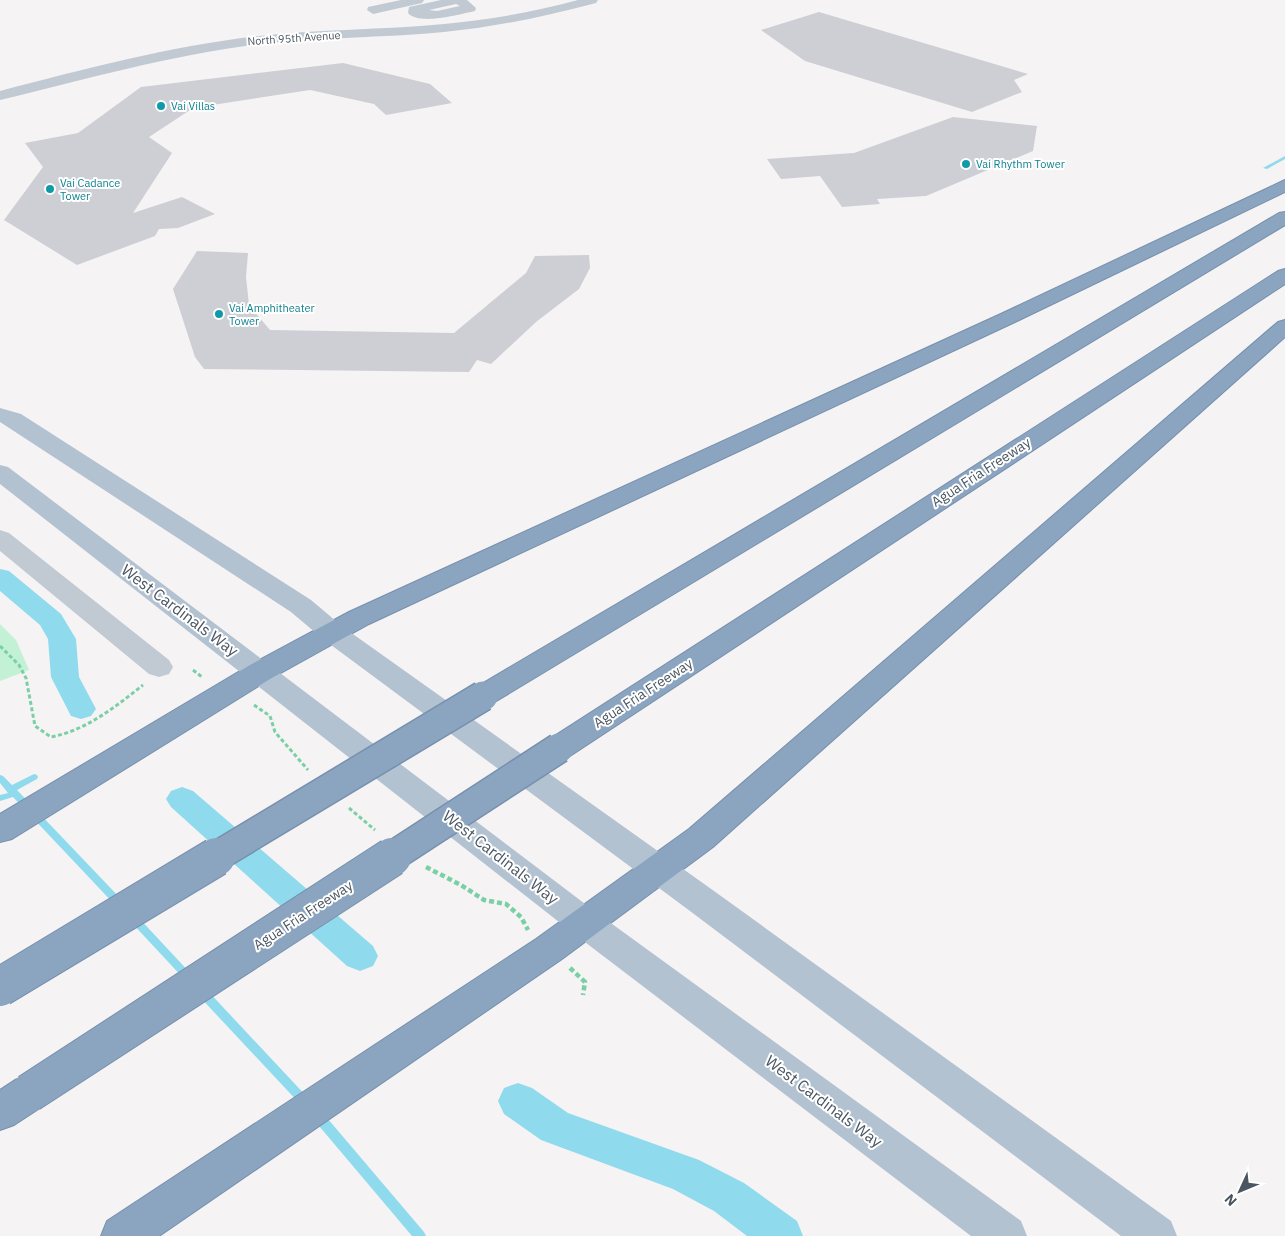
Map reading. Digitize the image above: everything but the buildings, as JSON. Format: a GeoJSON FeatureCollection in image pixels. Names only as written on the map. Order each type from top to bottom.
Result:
{"type":"FeatureCollection","features":[{"type":"Feature","properties":{"kind":"highway"},"geometry":{"type":"LineString","coordinates":[[0,830],[260,672],[359,618],[1019,313],[1285,185]]}},
{"type":"Feature","properties":{"kind":"highway"},"geometry":{"type":"LineString","coordinates":[[0,987],[1285,217]]}},
{"type":"Feature","properties":{"kind":"highway","name":"Agua Fria Freeway"},"geometry":{"type":"LineString","coordinates":[[14,1103],[1285,275]]}},
{"type":"Feature","properties":{"kind":"highway"},"geometry":{"type":"LineString","coordinates":[[130,1230],[527,946],[586,922],[701,838],[1285,326]]}},
{"type":"Feature","properties":{"kind":"main road"},"geometry":{"type":"LineString","coordinates":[[0,415],[13,419],[301,606],[333,633],[1156,1236]]}},
{"type":"Feature","properties":{"kind":"main road","name":"West Cardinals Way"},"geometry":{"type":"LineString","coordinates":[[0,472],[586,922],[1006,1236]]}},
{"type":"Feature","properties":{"kind":"street"},"geometry":{"type":"LineString","coordinates":[[375,33],[369,5],[418,0]]}},
{"type":"Feature","properties":{"kind":"street","name":"North 95th Avenue"},"geometry":{"type":"LineString","coordinates":[[0,96],[158,57],[216,46],[288,37],[445,28],[502,21],[543,13],[592,0]]}},
{"type":"Feature","properties":{"kind":"street"},"geometry":{"type":"LineString","coordinates":[[0,538],[160,667]]}},
{"type":"Feature","properties":{"kind":"path"},"geometry":{"type":"LineString","coordinates":[[0,646],[19,665],[26,678],[35,726],[52,737],[70,733],[117,705]]}},
{"type":"Feature","properties":{"kind":"path"},"geometry":{"type":"LineString","coordinates":[[247,705],[254,704],[270,716],[275,732],[313,775]]}},
{"type":"Feature","properties":{"kind":"path"},"geometry":{"type":"LineString","coordinates":[[341,801],[378,832]]}},
{"type":"Feature","properties":{"kind":"path"},"geometry":{"type":"LineString","coordinates":[[422,864],[484,900],[506,904],[521,917],[527,946]]}},
{"type":"Feature","properties":{"kind":"green space"},"geometry":{"type":"Polygon","coordinates":[[[0,624],[16,640],[29,670],[0,681],[0,624]]]}},
{"type":"Feature","properties":{"kind":"waterway"},"geometry":{"type":"LineString","coordinates":[[1265,168],[1285,157]]}},
{"type":"Feature","properties":{"kind":"waterway"},"geometry":{"type":"LineString","coordinates":[[0,577],[51,620],[62,639],[65,677],[81,709]]}},
{"type":"Feature","properties":{"kind":"waterway"},"geometry":{"type":"LineString","coordinates":[[11,789],[34,777]]}},
{"type":"Feature","properties":{"kind":"waterway"},"geometry":{"type":"LineString","coordinates":[[0,778],[11,789]]}},
{"type":"Feature","properties":{"kind":"waterway"},"geometry":{"type":"LineString","coordinates":[[11,789],[119,903]]}},
{"type":"Feature","properties":{"kind":"waterway"},"geometry":{"type":"LineString","coordinates":[[0,798],[14,794]]}},
{"type":"Feature","properties":{"kind":"waterway"},"geometry":{"type":"LineString","coordinates":[[182,799],[360,956]]}},
{"type":"Feature","properties":{"kind":"waterway"},"geometry":{"type":"LineString","coordinates":[[134,919],[189,978]]}},
{"type":"Feature","properties":{"kind":"waterway"},"geometry":{"type":"LineString","coordinates":[[202,992],[305,1102]]}},
{"type":"Feature","properties":{"kind":"waterway"},"geometry":{"type":"LineString","coordinates":[[518,1101],[555,1127],[685,1174],[729,1197],[782,1236]]}},
{"type":"Feature","properties":{"kind":"waterway"},"geometry":{"type":"LineString","coordinates":[[318,1116],[420,1236]]}},
{"type":"Feature","properties":{"kind":"place","name":"Vai Villas"},"geometry":{"type":"Point","coordinates":[161,106]}},
{"type":"Feature","properties":{"kind":"place","name":"Vai Rhythm Tower"},"geometry":{"type":"Point","coordinates":[966,164]}},
{"type":"Feature","properties":{"kind":"place","name":"Vai Cadance Tower"},"geometry":{"type":"Point","coordinates":[50,189]}},
{"type":"Feature","properties":{"kind":"place","name":"Vai Amphitheater Tower"},"geometry":{"type":"Point","coordinates":[219,314]}}]}
